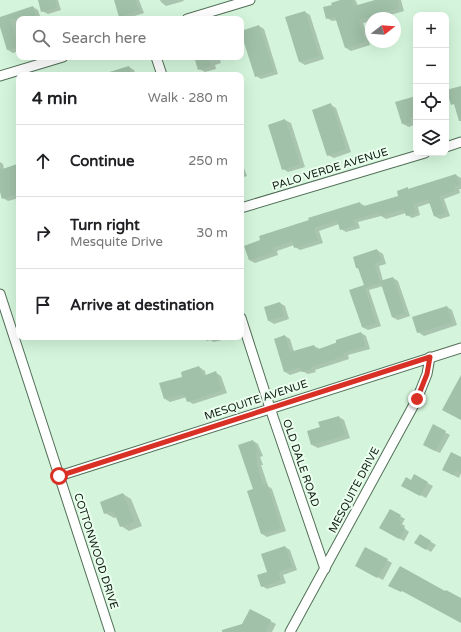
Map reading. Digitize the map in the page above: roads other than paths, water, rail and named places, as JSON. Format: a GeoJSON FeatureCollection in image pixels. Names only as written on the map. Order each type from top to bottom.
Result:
{"type":"FeatureCollection","features":[{"type":"Feature","properties":{"kind":"street"},"geometry":{"type":"LineString","coordinates":[[197,16],[250,0]]}},
{"type":"Feature","properties":{"kind":"street"},"geometry":{"type":"LineString","coordinates":[[0,76],[53,60]]}},
{"type":"Feature","properties":{"kind":"street"},"geometry":{"type":"LineString","coordinates":[[157,60],[161,72]]}},
{"type":"Feature","properties":{"kind":"street"},"geometry":{"type":"LineString","coordinates":[[449,146],[461,142]]}},
{"type":"Feature","properties":{"kind":"street","name":"PALO VERDE AVENUE"},"geometry":{"type":"LineString","coordinates":[[244,207],[416,156]]}},
{"type":"Feature","properties":{"kind":"street","name":"COTTONWOOD DRIVE"},"geometry":{"type":"LineString","coordinates":[[0,294],[110,632]]}},
{"type":"Feature","properties":{"kind":"street","name":"OLD DALE ROAD"},"geometry":{"type":"LineString","coordinates":[[244,327],[324,569]]}},
{"type":"Feature","properties":{"kind":"street","name":"MESQUITE AVENUE"},"geometry":{"type":"LineString","coordinates":[[59,476],[461,348]]}},
{"type":"Feature","properties":{"kind":"street","name":"MESQUITE DRIVE"},"geometry":{"type":"LineString","coordinates":[[290,632],[417,399],[427,374],[430,357]]}}]}
